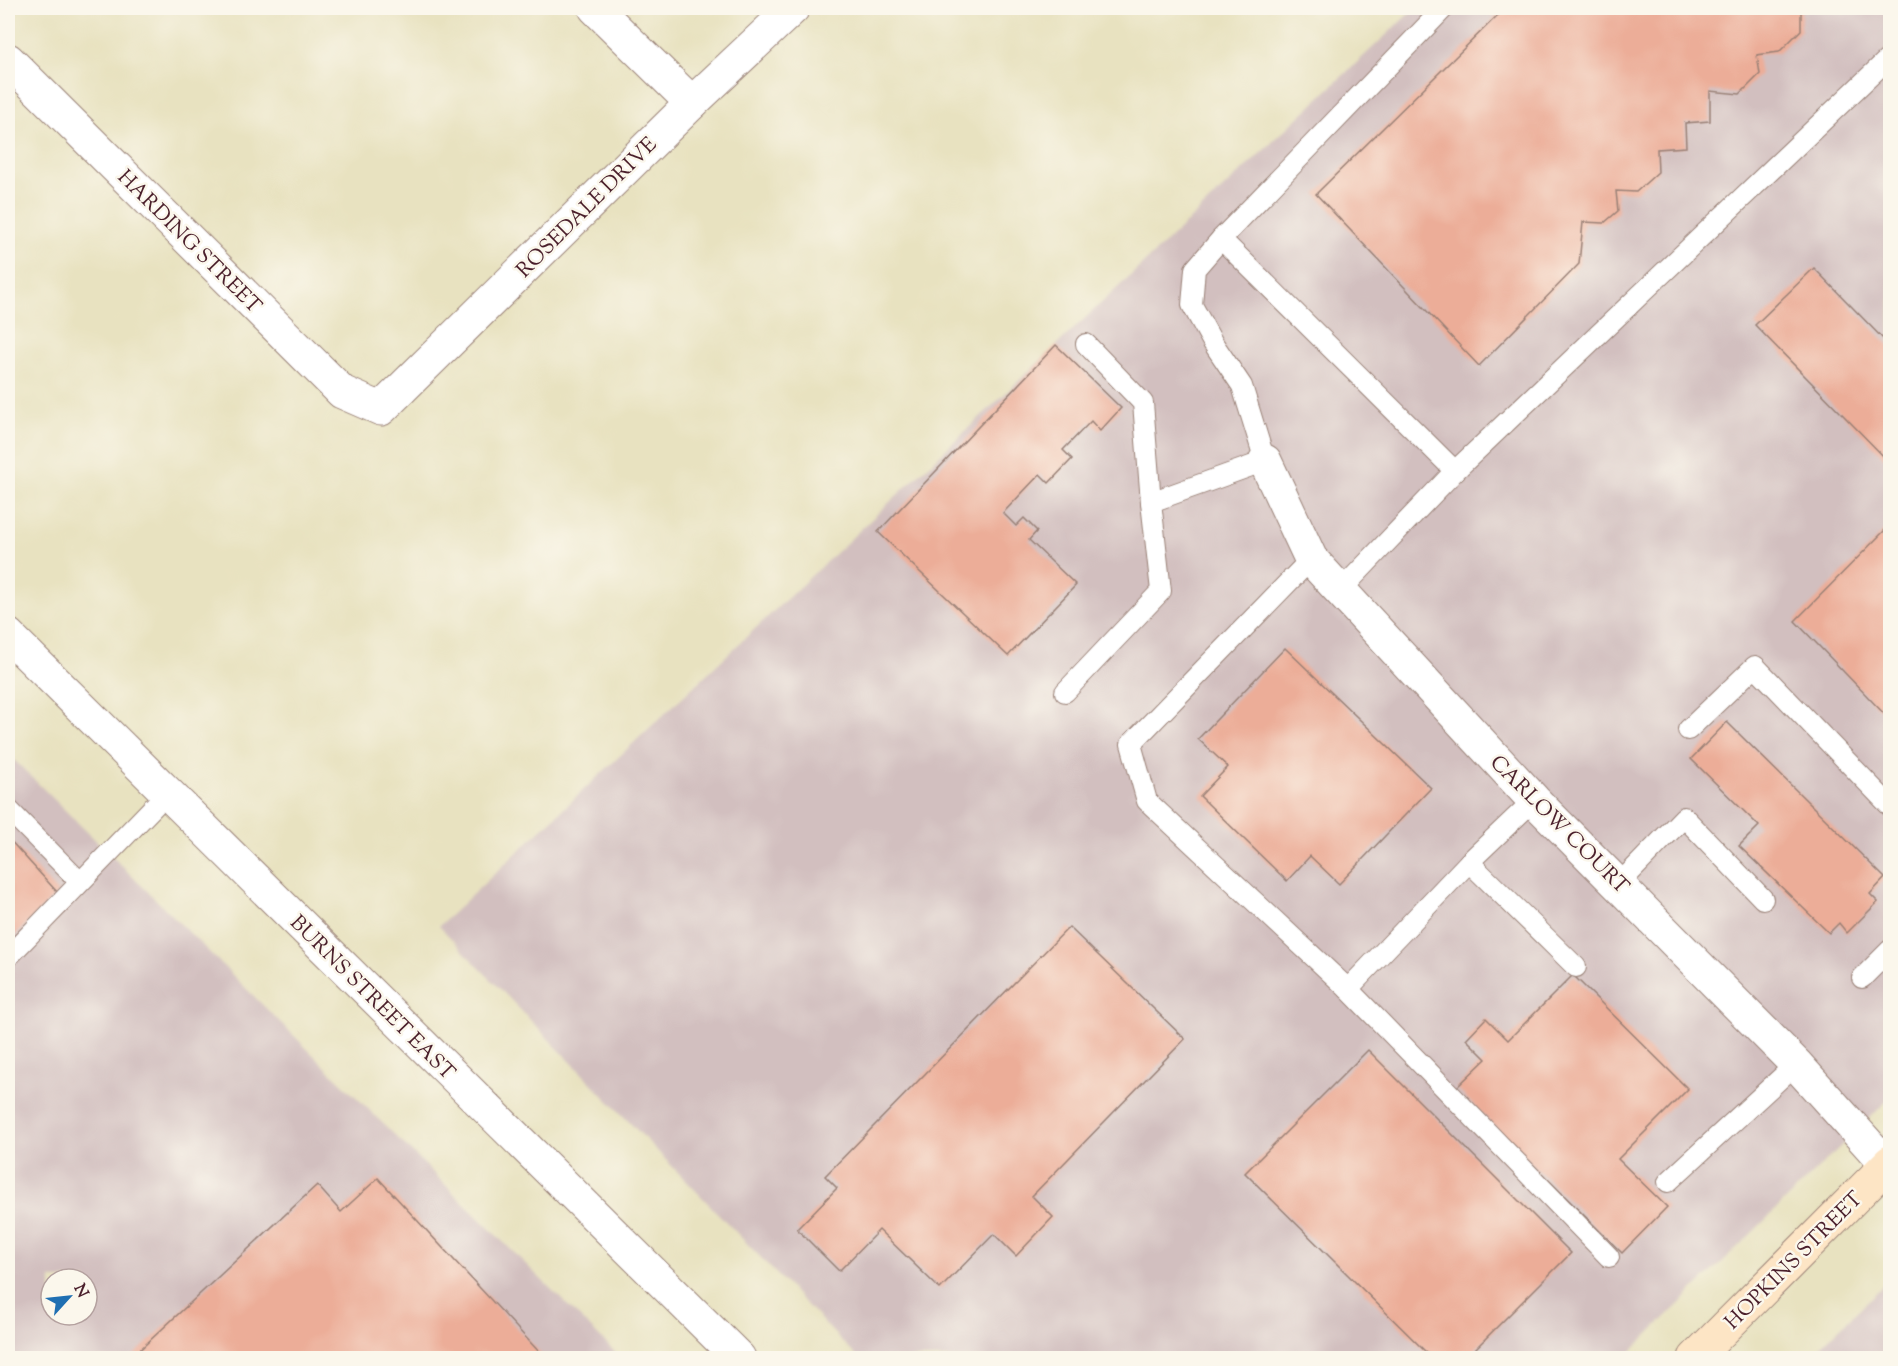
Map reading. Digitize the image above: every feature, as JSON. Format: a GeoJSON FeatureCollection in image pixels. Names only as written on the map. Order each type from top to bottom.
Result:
{"type":"FeatureCollection","features":[{"type":"Feature","properties":{"kind":"main road","name":"HOPKINS STREET"},"geometry":{"type":"LineString","coordinates":[[1695,1359],[1889,1164]]}},
{"type":"Feature","properties":{"kind":"street"},"geometry":{"type":"LineString","coordinates":[[595,8],[692,103]]}},
{"type":"Feature","properties":{"kind":"street","name":"ROSEDALE DRIVE"},"geometry":{"type":"LineString","coordinates":[[381,409],[692,103],[793,8]]}},
{"type":"Feature","properties":{"kind":"street","name":"HARDING STREET"},"geometry":{"type":"LineString","coordinates":[[8,60],[342,392],[381,409]]}},
{"type":"Feature","properties":{"kind":"street","name":"CARLOW COURT"},"geometry":{"type":"LineString","coordinates":[[1265,460],[1311,559],[1534,800],[1796,1064],[1889,1164]]}},
{"type":"Feature","properties":{"kind":"street","name":"BURNS STREET EAST"},"geometry":{"type":"LineString","coordinates":[[8,635],[739,1359]]}},
{"type":"Feature","properties":{"kind":"lane"},"geometry":{"type":"LineString","coordinates":[[1151,502],[1265,460],[1242,386],[1213,344],[1192,305],[1195,269],[1221,239],[1444,8]]}},
{"type":"Feature","properties":{"kind":"lane"},"geometry":{"type":"LineString","coordinates":[[1340,591],[1455,471],[1890,57]]}},
{"type":"Feature","properties":{"kind":"lane"},"geometry":{"type":"LineString","coordinates":[[1221,239],[1455,471]]}},
{"type":"Feature","properties":{"kind":"lane"},"geometry":{"type":"LineString","coordinates":[[1065,692],[1161,591],[1143,403],[1086,344]]}},
{"type":"Feature","properties":{"kind":"lane"},"geometry":{"type":"LineString","coordinates":[[1311,559],[1131,744],[1147,801],[1348,989],[1609,1257]]}},
{"type":"Feature","properties":{"kind":"lane"},"geometry":{"type":"LineString","coordinates":[[1688,730],[1755,666],[1890,806]]}},
{"type":"Feature","properties":{"kind":"lane"},"geometry":{"type":"LineString","coordinates":[[8,957],[167,793]]}},
{"type":"Feature","properties":{"kind":"lane"},"geometry":{"type":"LineString","coordinates":[[1348,989],[1469,862],[1534,800]]}},
{"type":"Feature","properties":{"kind":"lane"},"geometry":{"type":"LineString","coordinates":[[8,809],[80,882]]}},
{"type":"Feature","properties":{"kind":"lane"},"geometry":{"type":"LineString","coordinates":[[1619,884],[1683,817],[1763,899]]}},
{"type":"Feature","properties":{"kind":"lane"},"geometry":{"type":"LineString","coordinates":[[1469,862],[1576,967]]}},
{"type":"Feature","properties":{"kind":"lane"},"geometry":{"type":"LineString","coordinates":[[1862,978],[1890,950]]}},
{"type":"Feature","properties":{"kind":"lane"},"geometry":{"type":"LineString","coordinates":[[1668,1182],[1796,1064]]}},
{"type":"Feature","properties":{"kind":"shaded area"},"geometry":{"type":"Polygon","coordinates":[[[1415,8],[1890,8],[1890,1098],[1624,1358],[858,1358],[439,926],[1415,8]]]}},
{"type":"Feature","properties":{"kind":"shaded area"},"geometry":{"type":"Polygon","coordinates":[[[8,754],[621,1358],[8,1358],[8,754]]]}},
{"type":"Feature","properties":{"kind":"shaded area"},"geometry":{"type":"Polygon","coordinates":[[[1890,1279],[1890,1358],[1809,1358],[1890,1279]]]}},
{"type":"Feature","properties":{"kind":"building"},"geometry":{"type":"Polygon","coordinates":[[[1505,8],[1801,8],[1801,30],[1779,52],[1757,55],[1760,74],[1740,94],[1710,91],[1710,121],[1685,123],[1686,147],[1657,149],[1658,172],[1636,192],[1616,191],[1618,211],[1604,223],[1583,222],[1579,264],[1479,366],[1316,194],[1505,8]]]}},
{"type":"Feature","properties":{"kind":"building"},"geometry":{"type":"Polygon","coordinates":[[[1814,268],[1890,346],[1890,463],[1755,325],[1814,268]]]}},
{"type":"Feature","properties":{"kind":"building"},"geometry":{"type":"Polygon","coordinates":[[[1056,345],[1121,408],[1100,431],[1091,421],[1063,450],[1072,459],[1049,483],[1040,474],[1003,513],[1016,526],[1024,518],[1037,531],[1029,540],[1076,585],[1008,656],[878,532],[1056,345]]]}},
{"type":"Feature","properties":{"kind":"building"},"geometry":{"type":"Polygon","coordinates":[[[1890,525],[1890,720],[1795,621],[1890,525]]]}},
{"type":"Feature","properties":{"kind":"building"},"geometry":{"type":"Polygon","coordinates":[[[1285,648],[1431,788],[1339,884],[1310,856],[1287,881],[1200,796],[1228,767],[1198,739],[1285,648]]]}},
{"type":"Feature","properties":{"kind":"building"},"geometry":{"type":"Polygon","coordinates":[[[1727,722],[1885,878],[1870,894],[1878,902],[1847,933],[1839,923],[1829,933],[1739,846],[1759,826],[1691,759],[1727,722]]]}},
{"type":"Feature","properties":{"kind":"building"},"geometry":{"type":"Polygon","coordinates":[[[8,838],[58,893],[8,942],[8,838]]]}},
{"type":"Feature","properties":{"kind":"building"},"geometry":{"type":"Polygon","coordinates":[[[1069,927],[1185,1039],[1032,1196],[1053,1217],[1016,1256],[994,1234],[940,1289],[879,1230],[839,1271],[797,1229],[837,1188],[825,1176],[1069,927]]]}},
{"type":"Feature","properties":{"kind":"building"},"geometry":{"type":"Polygon","coordinates":[[[1573,975],[1688,1089],[1618,1159],[1667,1207],[1622,1253],[1456,1088],[1486,1059],[1466,1039],[1486,1018],[1508,1040],[1573,975]]]}},
{"type":"Feature","properties":{"kind":"building"},"geometry":{"type":"Polygon","coordinates":[[[1368,1050],[1571,1253],[1466,1358],[1432,1358],[1245,1173],[1368,1050]]]}},
{"type":"Feature","properties":{"kind":"building"},"geometry":{"type":"Polygon","coordinates":[[[378,1178],[542,1355],[539,1358],[131,1358],[317,1185],[341,1212],[378,1178]]]}}]}
